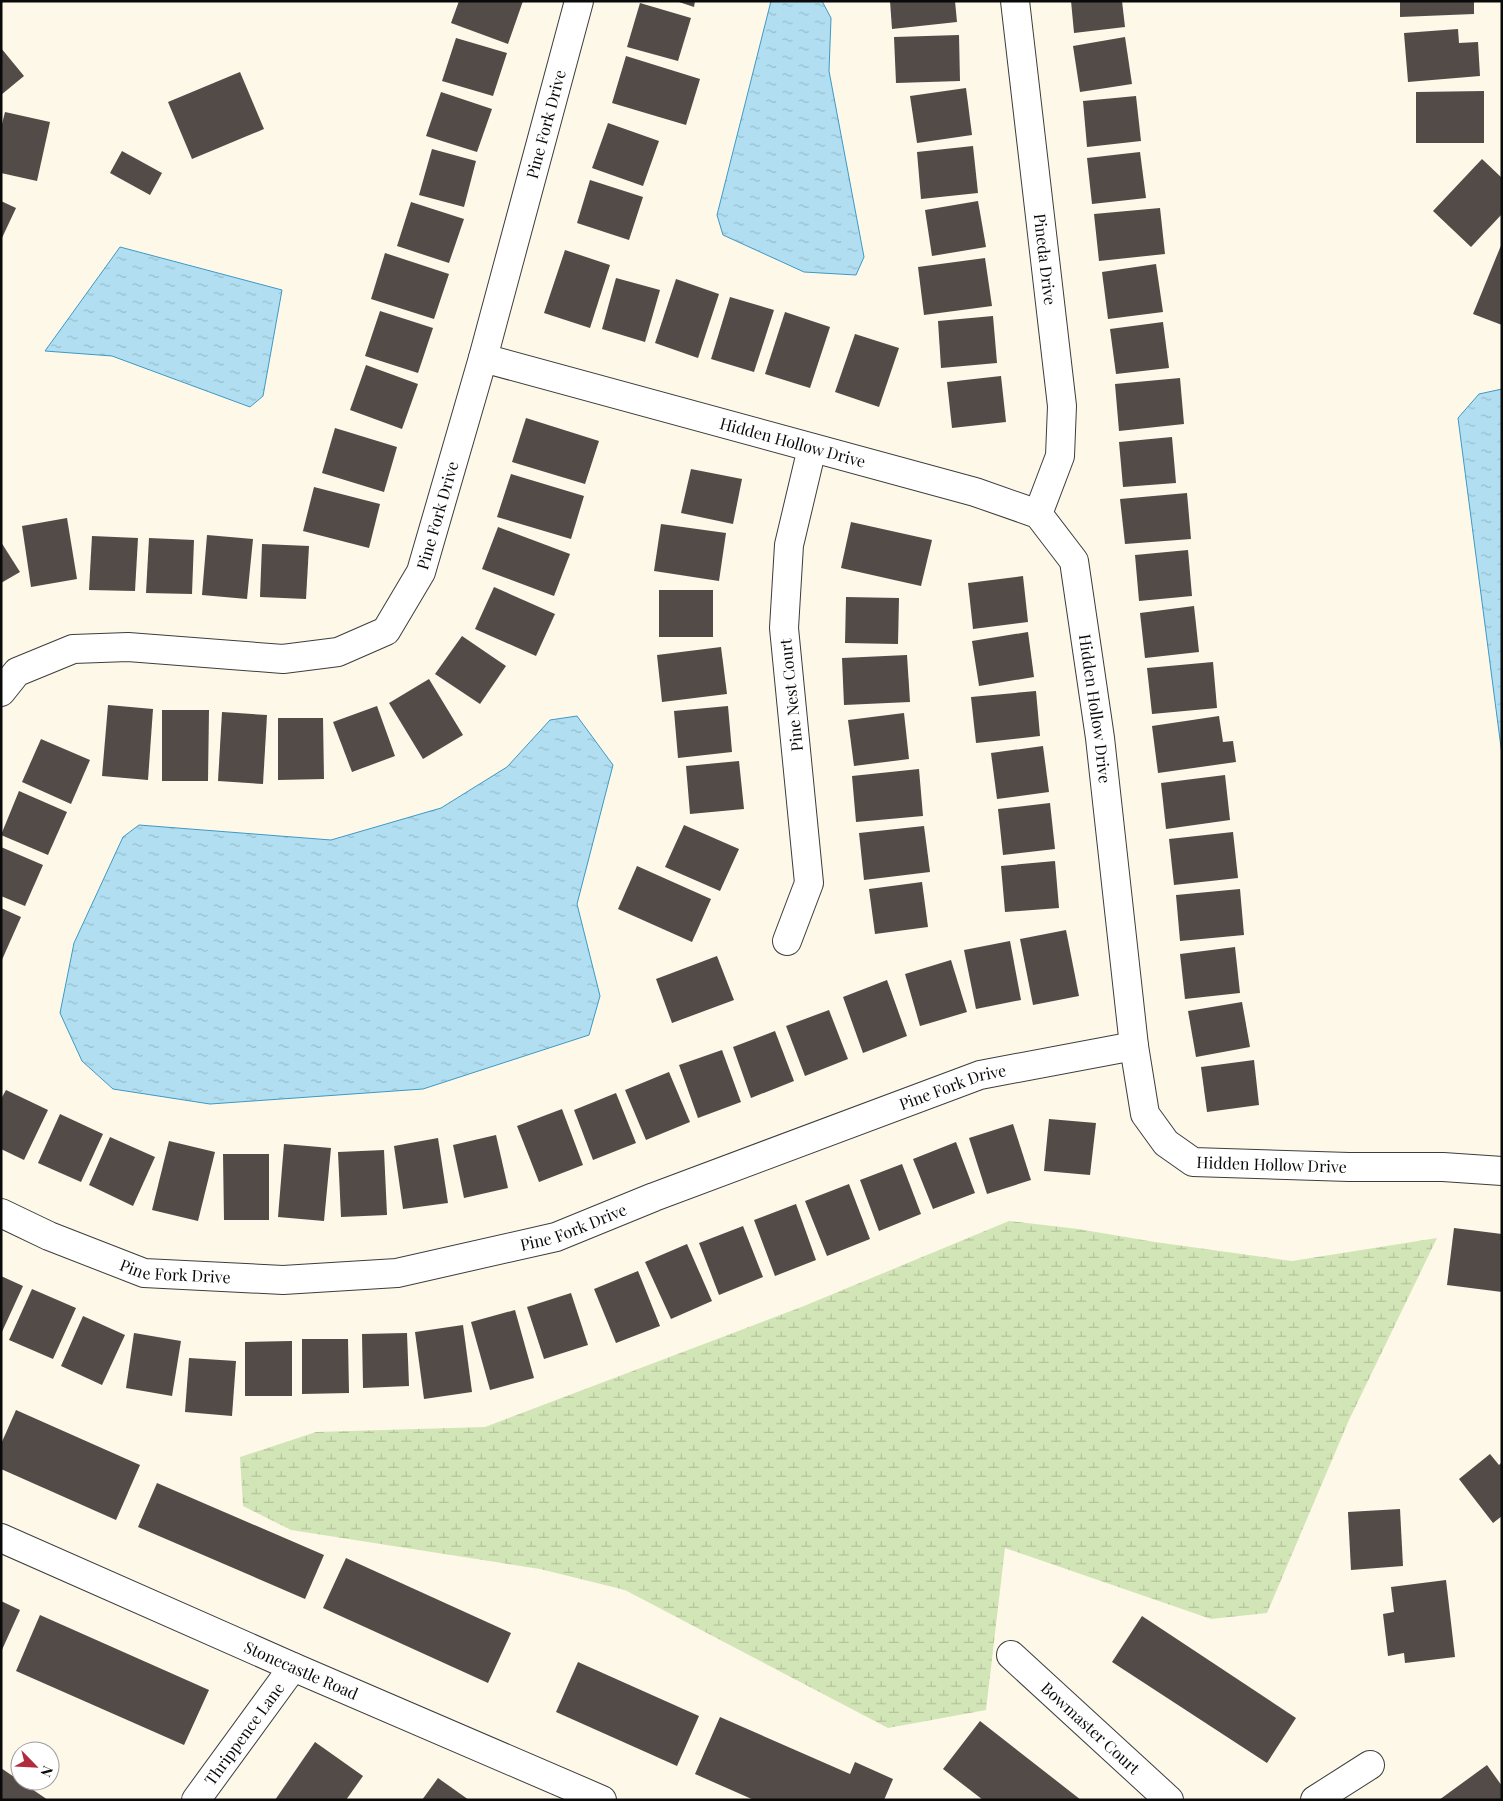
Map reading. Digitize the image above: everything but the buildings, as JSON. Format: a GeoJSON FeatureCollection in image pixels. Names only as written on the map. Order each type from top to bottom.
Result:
{"type":"FeatureCollection","features":[{"type":"Feature","properties":{"kind":"street","name":"Pine Fork Drive"},"geometry":{"type":"LineString","coordinates":[[1,692],[17,672],[73,650],[128,647],[283,659],[338,652],[386,631],[422,572],[483,358],[579,1]]}},
{"type":"Feature","properties":{"kind":"street","name":"Pineda Drive"},"geometry":{"type":"LineString","coordinates":[[1015,1],[1062,406],[1060,456],[1038,514]]}},
{"type":"Feature","properties":{"kind":"street","name":"Hidden Hollow Drive"},"geometry":{"type":"LineString","coordinates":[[483,358],[975,492],[1038,514],[1074,561],[1100,738],[1134,1046],[1145,1114],[1166,1143],[1193,1162],[1349,1167],[1443,1167],[1502,1172]]}},
{"type":"Feature","properties":{"kind":"street","name":"Pine Nest Court"},"geometry":{"type":"LineString","coordinates":[[787,941],[809,883],[784,628],[789,545],[812,448]]}},
{"type":"Feature","properties":{"kind":"street","name":"Pine Fork Drive"},"geometry":{"type":"LineString","coordinates":[[1,1213],[48,1236],[144,1273],[283,1280],[397,1273],[556,1237],[654,1197],[980,1075],[1134,1046]]}},
{"type":"Feature","properties":{"kind":"street","name":"Stonecastle Road"},"geometry":{"type":"LineString","coordinates":[[1,1538],[293,1667],[572,1794],[602,1800]]}},
{"type":"Feature","properties":{"kind":"street","name":"Bowmaster Court"},"geometry":{"type":"LineString","coordinates":[[1011,1655],[1169,1800]]}},
{"type":"Feature","properties":{"kind":"street","name":"Thrippence Lane"},"geometry":{"type":"LineString","coordinates":[[196,1800],[293,1667]]}},
{"type":"Feature","properties":{"kind":"street"},"geometry":{"type":"LineString","coordinates":[[1315,1800],[1370,1765]]}},
{"type":"Feature","properties":{"kind":"green space"},"geometry":{"type":"Polygon","coordinates":[[[1009,1221],[1078,1229],[1292,1261],[1437,1238],[1349,1420],[1267,1613],[1211,1619],[1005,1548],[986,1710],[888,1728],[625,1590],[540,1569],[291,1530],[243,1506],[240,1457],[316,1432],[485,1427],[804,1306],[1009,1221]]]}},
{"type":"Feature","properties":{"kind":"water"},"geometry":{"type":"Polygon","coordinates":[[[771,1],[822,1],[831,18],[829,71],[864,257],[856,275],[804,272],[723,235],[717,215],[771,1]]]}},
{"type":"Feature","properties":{"kind":"water"},"geometry":{"type":"Polygon","coordinates":[[[120,247],[282,290],[263,396],[250,407],[112,356],[45,351],[120,247]]]}},
{"type":"Feature","properties":{"kind":"water"},"geometry":{"type":"Polygon","coordinates":[[[1502,389],[1502,755],[1458,418],[1479,394],[1502,389]]]}},
{"type":"Feature","properties":{"kind":"water"},"geometry":{"type":"Polygon","coordinates":[[[577,716],[613,765],[577,904],[600,996],[589,1035],[423,1089],[210,1104],[113,1089],[82,1061],[60,1013],[74,943],[123,837],[139,825],[331,840],[441,808],[507,767],[550,720],[577,716]]]}}]}
